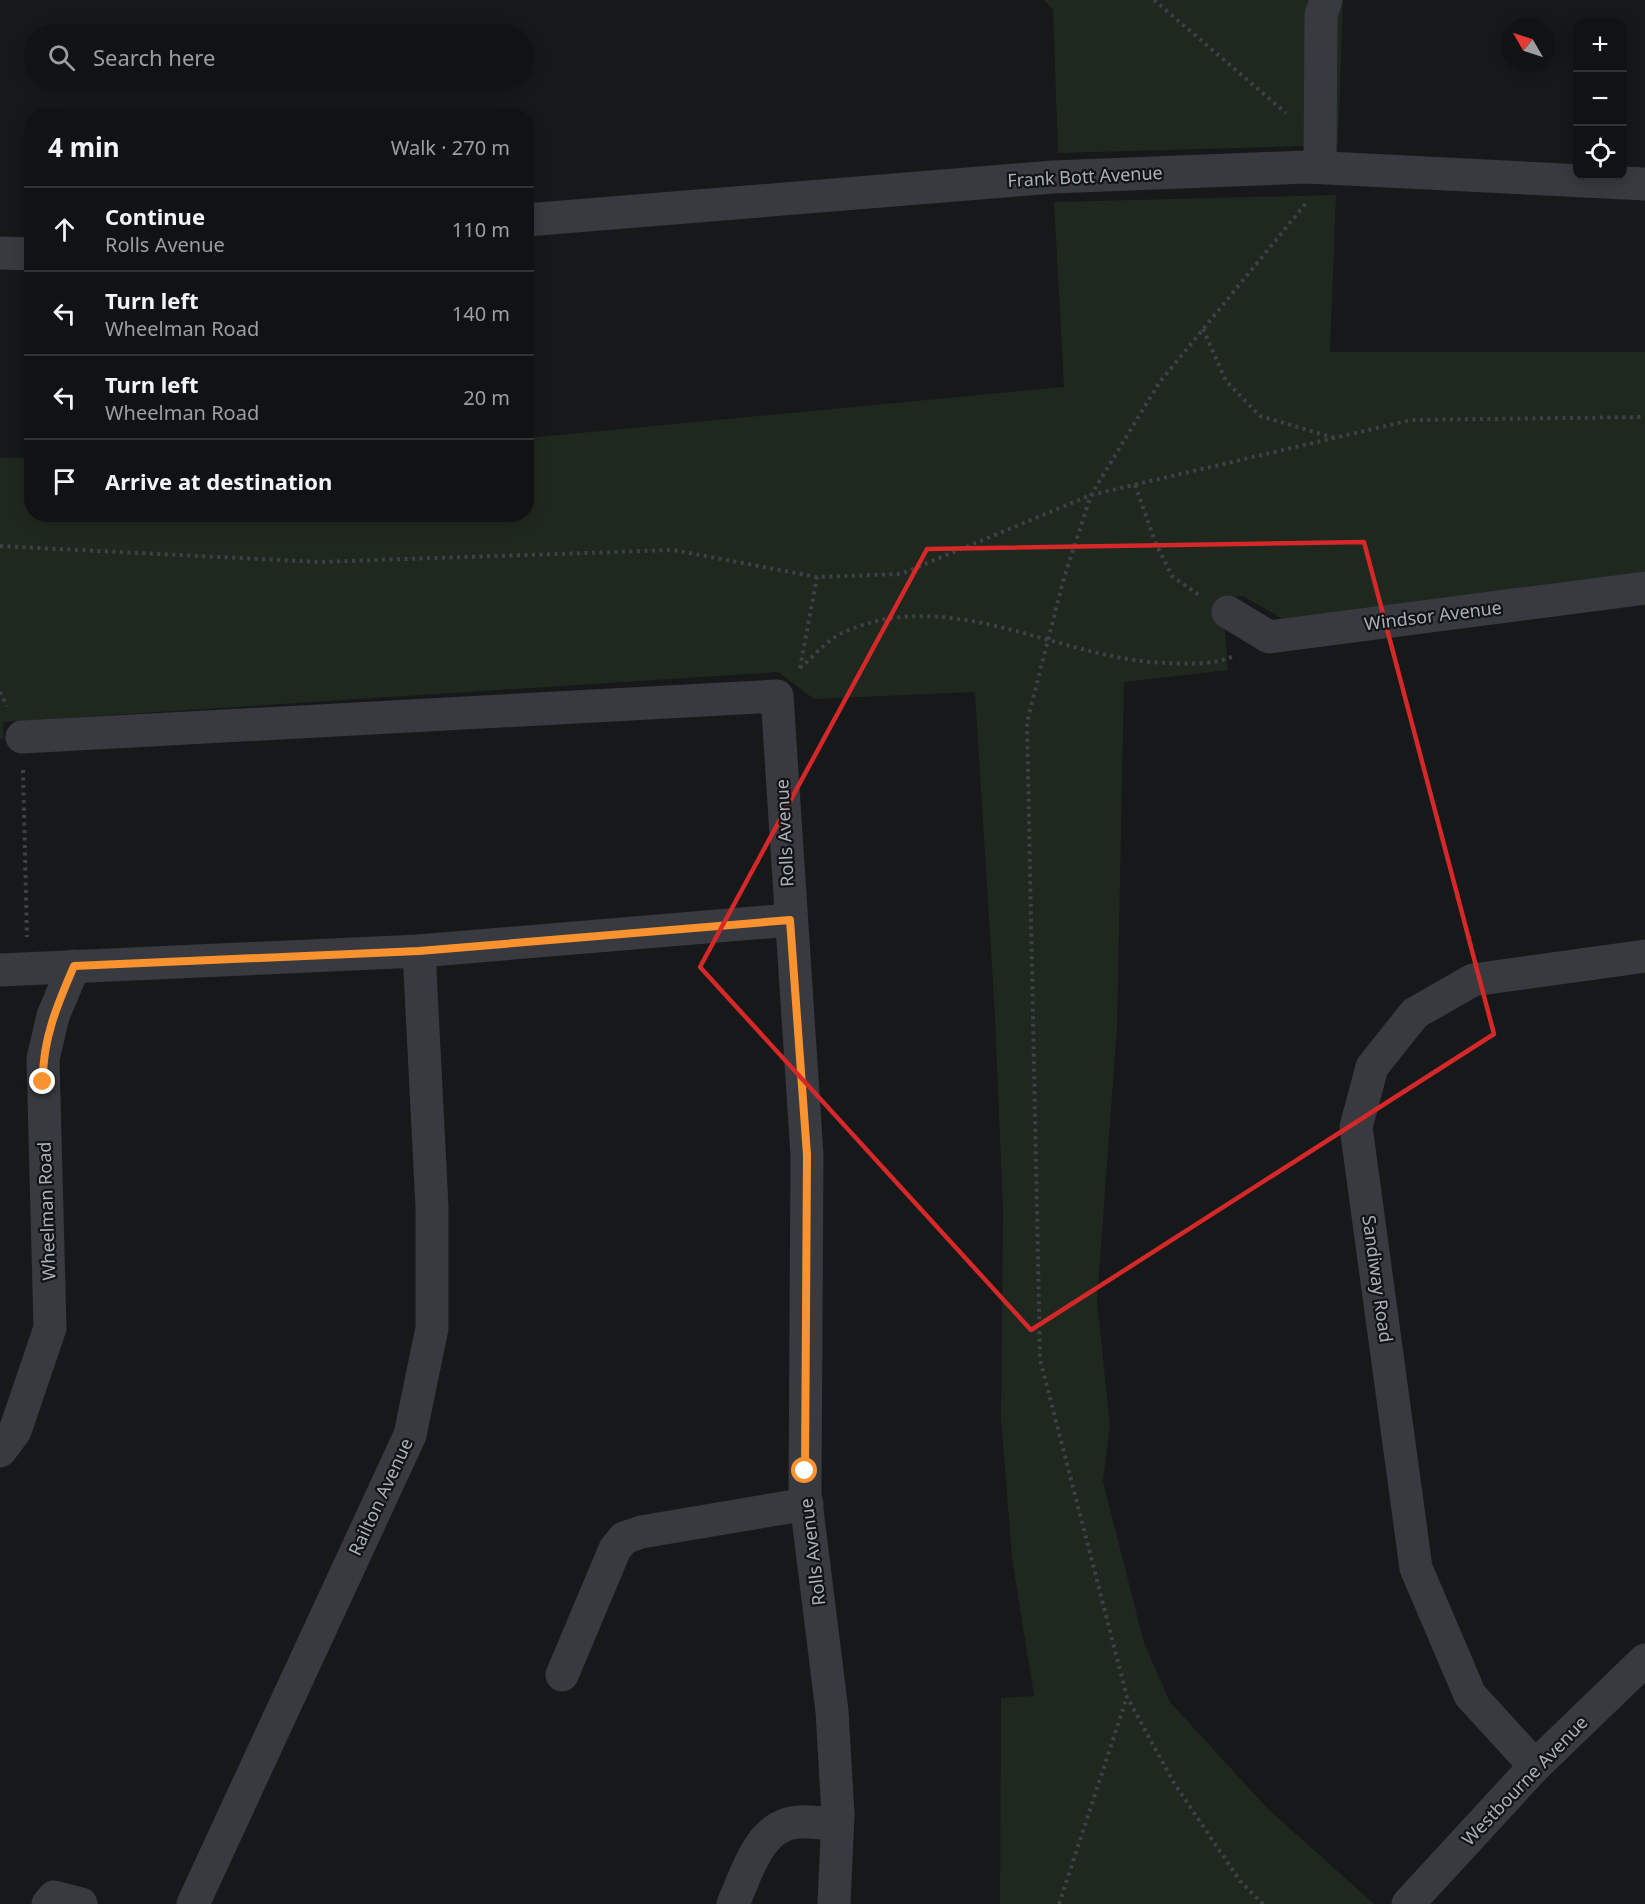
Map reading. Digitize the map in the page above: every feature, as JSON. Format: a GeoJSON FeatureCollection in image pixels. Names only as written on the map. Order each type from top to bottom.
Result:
{"type":"FeatureCollection","features":[{"type":"Feature","properties":{"kind":"street"},"geometry":{"type":"LineString","coordinates":[[1314,167],[1321,15],[1326,0]]}},
{"type":"Feature","properties":{"kind":"street","name":"Frank Bott Avenue"},"geometry":{"type":"LineString","coordinates":[[534,219],[1053,177],[1314,167],[1645,184]]}},
{"type":"Feature","properties":{"kind":"street"},"geometry":{"type":"LineString","coordinates":[[0,253],[24,254]]}},
{"type":"Feature","properties":{"kind":"street","name":"Windsor Avenue"},"geometry":{"type":"LineString","coordinates":[[1269,637],[1645,588]]}},
{"type":"Feature","properties":{"kind":"street"},"geometry":{"type":"LineString","coordinates":[[1228,612],[1269,637]]}},
{"type":"Feature","properties":{"kind":"street"},"geometry":{"type":"LineString","coordinates":[[22,737],[777,696]]}},
{"type":"Feature","properties":{"kind":"street","name":"Rolls Avenue"},"geometry":{"type":"LineString","coordinates":[[777,696],[807,1155],[807,1504],[832,1711],[837,1825],[835,1904]]}},
{"type":"Feature","properties":{"kind":"street"},"geometry":{"type":"LineString","coordinates":[[14,969],[419,951],[790,920]]}},
{"type":"Feature","properties":{"kind":"street","name":"Railton Avenue"},"geometry":{"type":"LineString","coordinates":[[193,1904],[410,1435],[432,1328],[432,1207],[419,951]]}},
{"type":"Feature","properties":{"kind":"street","name":"Sandiway Road"},"geometry":{"type":"LineString","coordinates":[[1535,1766],[1470,1695],[1416,1568],[1356,1127],[1372,1067],[1415,1012],[1473,980],[1645,956]]}},
{"type":"Feature","properties":{"kind":"street","name":"Wheelman Road"},"geometry":{"type":"LineString","coordinates":[[0,1451],[15,1431],[50,1328],[43,1059],[53,1016],[74,966]]}},
{"type":"Feature","properties":{"kind":"street"},"geometry":{"type":"LineString","coordinates":[[562,1675],[615,1549],[624,1538],[685,1523],[807,1504]]}},
{"type":"Feature","properties":{"kind":"street","name":"Westbourne Avenue"},"geometry":{"type":"LineString","coordinates":[[1408,1904],[1535,1766],[1645,1660]]}},
{"type":"Feature","properties":{"kind":"street"},"geometry":{"type":"LineString","coordinates":[[733,1904],[757,1851],[777,1827],[800,1821],[837,1825]]}},
{"type":"Feature","properties":{"kind":"street"},"geometry":{"type":"LineString","coordinates":[[48,1904],[54,1897],[81,1904]]}},
{"type":"Feature","properties":{"kind":"path"},"geometry":{"type":"LineString","coordinates":[[1154,0],[1295,120]]}},
{"type":"Feature","properties":{"kind":"path"},"geometry":{"type":"LineString","coordinates":[[1263,1904],[1240,1881],[1174,1783],[1127,1697],[1040,1359],[1027,722],[1064,578],[1091,495],[1159,382],[1307,205],[1314,167]]}},
{"type":"Feature","properties":{"kind":"path"},"geometry":{"type":"LineString","coordinates":[[1203,328],[1226,381],[1260,416],[1336,438]]}},
{"type":"Feature","properties":{"kind":"path"},"geometry":{"type":"LineString","coordinates":[[0,546],[319,562],[673,550],[818,577],[901,574],[1091,495],[1411,420],[1645,417]]}},
{"type":"Feature","properties":{"kind":"path"},"geometry":{"type":"LineString","coordinates":[[1135,485],[1156,544],[1172,576],[1228,612]]}},
{"type":"Feature","properties":{"kind":"path"},"geometry":{"type":"LineString","coordinates":[[800,668],[818,577]]}},
{"type":"Feature","properties":{"kind":"path"},"geometry":{"type":"LineString","coordinates":[[777,696],[800,668],[840,633],[881,620],[924,617],[973,620],[1132,662],[1184,664],[1227,659],[1269,637]]}},
{"type":"Feature","properties":{"kind":"path"},"geometry":{"type":"LineString","coordinates":[[0,693],[22,737],[14,969]]}},
{"type":"Feature","properties":{"kind":"path"},"geometry":{"type":"LineString","coordinates":[[1059,1904],[1127,1697]]}},
{"type":"Feature","properties":{"kind":"highlighted area"},"geometry":{"type":"Polygon","coordinates":[[[1364,542],[1494,1034],[1031,1330],[700,967],[927,549],[1364,542]]]}},
{"type":"Feature","properties":{"kind":"shaded area"},"geometry":{"type":"Polygon","coordinates":[[[1044,0],[1343,0],[1338,145],[1058,153],[1053,10],[1044,0]]]}},
{"type":"Feature","properties":{"kind":"shaded area"},"geometry":{"type":"Polygon","coordinates":[[[1336,195],[1330,352],[1645,352],[1645,579],[1288,622],[1243,596],[1222,598],[1228,670],[1124,682],[1117,1027],[1097,1301],[1110,1425],[1103,1481],[1144,1643],[1170,1702],[1268,1809],[1374,1904],[1000,1904],[1001,1698],[1034,1696],[1012,1558],[1001,1418],[1003,1211],[995,1017],[975,692],[814,699],[778,672],[3,722],[4,738],[0,739],[0,458],[24,458],[24,522],[534,522],[534,437],[1064,387],[1054,202],[1336,195]]]}},
{"type":"Feature","properties":{"kind":"route"},"geometry":{"type":"LineString","coordinates":[[43,1082],[43,1059],[53,1016],[74,966],[419,951],[790,920],[807,1155],[805,1471]]}}]}
